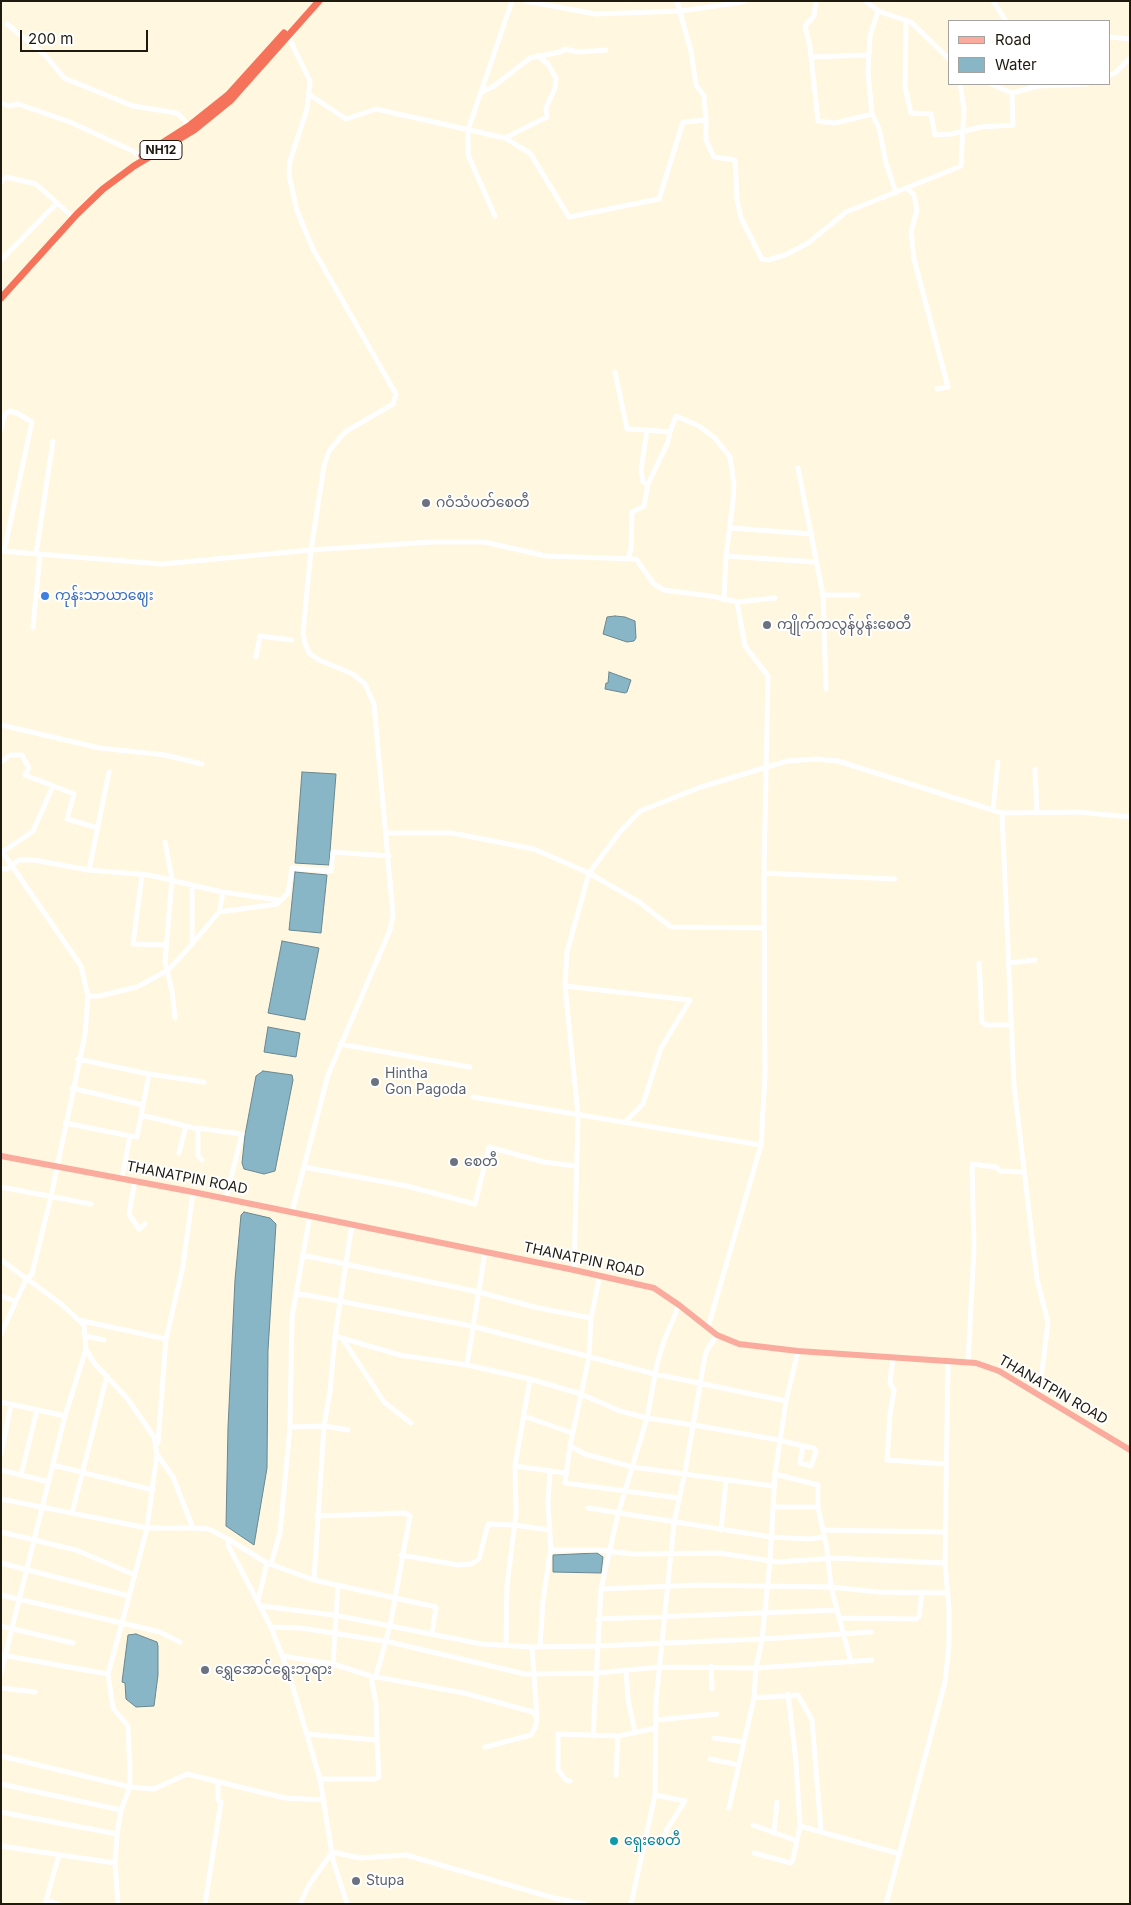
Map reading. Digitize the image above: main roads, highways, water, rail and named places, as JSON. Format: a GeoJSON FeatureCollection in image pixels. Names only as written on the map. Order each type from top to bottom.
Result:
{"type":"FeatureCollection","features":[{"type":"Feature","properties":{"kind":"highway","name":"NH12"},"geometry":{"type":"LineString","coordinates":[[1,298],[72,216],[103,189],[231,100],[313,1]]}},
{"type":"Feature","properties":{"kind":"highway","name":"NH12"},"geometry":{"type":"LineString","coordinates":[[286,34],[319,1]]}},
{"type":"Feature","properties":{"kind":"highway","name":"NH12"},"geometry":{"type":"LineString","coordinates":[[1,291],[100,186],[140,157],[192,128]]}},
{"type":"Feature","properties":{"kind":"main road","name":"THANATPIN ROAD"},"geometry":{"type":"LineString","coordinates":[[1,1156],[226,1198],[600,1275],[654,1288],[717,1335],[748,1346],[968,1363],[999,1371],[1130,1450]]}},
{"type":"Feature","properties":{"kind":"water"},"geometry":{"type":"Polygon","coordinates":[[[615,616],[635,621],[636,638],[634,641],[627,642],[603,634],[607,617],[615,616]]]}},
{"type":"Feature","properties":{"kind":"water"},"geometry":{"type":"Polygon","coordinates":[[[609,672],[631,680],[627,692],[605,689],[606,683],[608,683],[609,672]]]}},
{"type":"Feature","properties":{"kind":"water"},"geometry":{"type":"Polygon","coordinates":[[[302,772],[336,774],[329,865],[295,863],[302,772]]]}},
{"type":"Feature","properties":{"kind":"water"},"geometry":{"type":"Polygon","coordinates":[[[295,872],[327,875],[321,933],[289,930],[295,872]]]}},
{"type":"Feature","properties":{"kind":"water"},"geometry":{"type":"Polygon","coordinates":[[[282,941],[319,948],[305,1020],[268,1013],[282,941]]]}},
{"type":"Feature","properties":{"kind":"water"},"geometry":{"type":"Polygon","coordinates":[[[268,1027],[300,1033],[296,1057],[264,1052],[268,1027]]]}},
{"type":"Feature","properties":{"kind":"water"},"geometry":{"type":"Polygon","coordinates":[[[263,1071],[292,1075],[293,1080],[275,1171],[264,1174],[244,1169],[242,1163],[256,1076],[263,1071]]]}},
{"type":"Feature","properties":{"kind":"water"},"geometry":{"type":"Polygon","coordinates":[[[244,1212],[270,1218],[276,1224],[268,1350],[267,1468],[254,1545],[226,1526],[228,1427],[235,1280],[241,1215],[244,1212]]]}},
{"type":"Feature","properties":{"kind":"water"},"geometry":{"type":"Polygon","coordinates":[[[597,1553],[603,1557],[601,1573],[553,1572],[553,1555],[597,1553]]]}},
{"type":"Feature","properties":{"kind":"water"},"geometry":{"type":"Polygon","coordinates":[[[136,1634],[157,1642],[158,1646],[158,1675],[154,1706],[136,1707],[126,1699],[125,1683],[122,1682],[128,1635],[136,1634]]]}},
{"type":"Feature","properties":{"kind":"place","name":"ဂဝံသံပတ်စေတီ"},"geometry":{"type":"Point","coordinates":[426,503]}},
{"type":"Feature","properties":{"kind":"place","name":"ကုန်းသာယာဈေး"},"geometry":{"type":"Point","coordinates":[45,596]}},
{"type":"Feature","properties":{"kind":"place","name":"ကျိုက်ကလွန်ပွန်းစေတီ"},"geometry":{"type":"Point","coordinates":[767,625]}},
{"type":"Feature","properties":{"kind":"place","name":"Hintha Gon Pagoda"},"geometry":{"type":"Point","coordinates":[375,1082]}},
{"type":"Feature","properties":{"kind":"place","name":"စေတီ"},"geometry":{"type":"Point","coordinates":[454,1162]}},
{"type":"Feature","properties":{"kind":"place","name":"ရွှေအောင်ရွေးဘုရား"},"geometry":{"type":"Point","coordinates":[205,1670]}},
{"type":"Feature","properties":{"kind":"place","name":"ရှေးစေတီ"},"geometry":{"type":"Point","coordinates":[614,1841]}},
{"type":"Feature","properties":{"kind":"place","name":"Stupa"},"geometry":{"type":"Point","coordinates":[356,1881]}}]}
